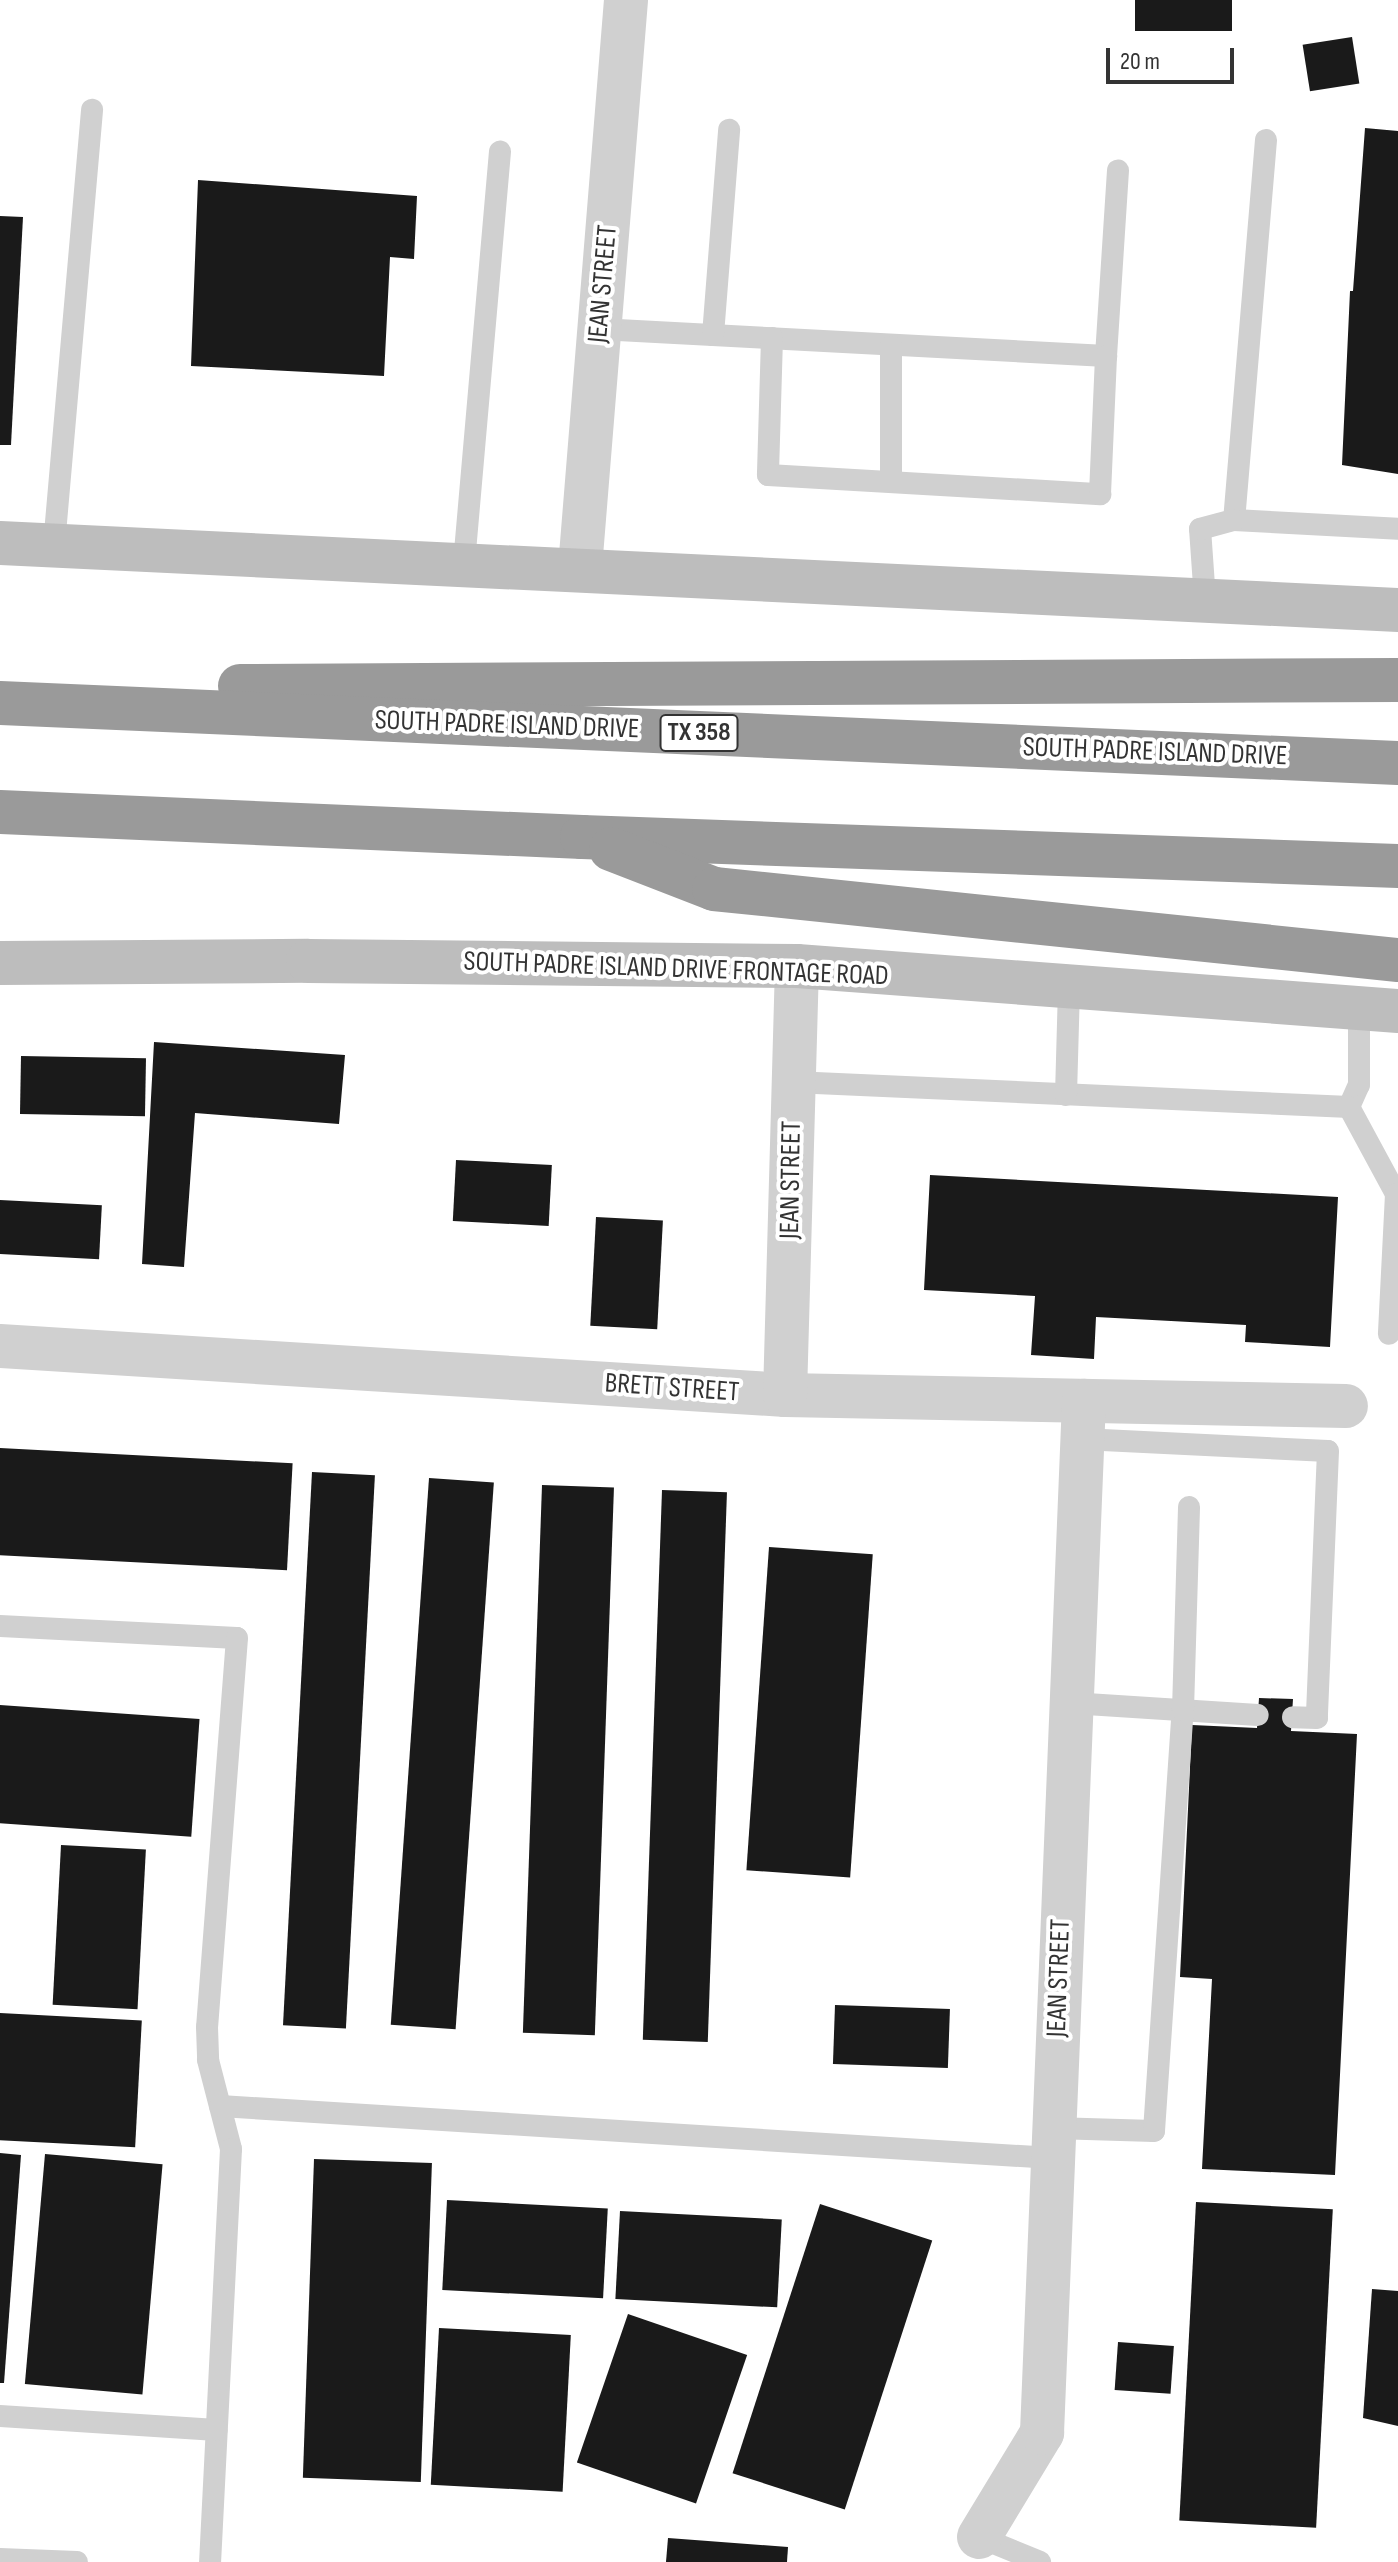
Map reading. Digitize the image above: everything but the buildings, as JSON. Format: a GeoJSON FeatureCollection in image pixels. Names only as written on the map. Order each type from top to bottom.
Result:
{"type":"FeatureCollection","features":[{"type":"Feature","properties":{"kind":"highway"},"geometry":{"type":"LineString","coordinates":[[0,688],[1398,680]]}},
{"type":"Feature","properties":{"kind":"highway","name":"SOUTH PADRE ISLAND DRIVE"},"geometry":{"type":"LineString","coordinates":[[0,703],[1398,763]]}},
{"type":"Feature","properties":{"kind":"highway"},"geometry":{"type":"LineString","coordinates":[[0,812],[582,837],[1398,866]]}},
{"type":"Feature","properties":{"kind":"highway"},"geometry":{"type":"LineString","coordinates":[[582,837],[714,889],[1398,960]]}},
{"type":"Feature","properties":{"kind":"main road"},"geometry":{"type":"LineString","coordinates":[[0,543],[580,568],[1398,610]]}},
{"type":"Feature","properties":{"kind":"main road","name":"SOUTH PADRE ISLAND DRIVE FRONTAGE ROAD"},"geometry":{"type":"LineString","coordinates":[[0,963],[308,961],[797,966],[1379,1008]]}},
{"type":"Feature","properties":{"kind":"street","name":"JEAN STREET"},"geometry":{"type":"LineString","coordinates":[[580,568],[626,0]]}},
{"type":"Feature","properties":{"kind":"street","name":"JEAN STREET"},"geometry":{"type":"LineString","coordinates":[[785,1395],[797,966]]}},
{"type":"Feature","properties":{"kind":"street","name":"BRETT STREET"},"geometry":{"type":"LineString","coordinates":[[0,1346],[785,1395],[1083,1420],[1346,1406]]}},
{"type":"Feature","properties":{"kind":"street","name":"JEAN STREET"},"geometry":{"type":"LineString","coordinates":[[979,2537],[1042,2433],[1083,1420]]}},
{"type":"Feature","properties":{"kind":"lane"},"geometry":{"type":"LineString","coordinates":[[54,545],[92,110]]}},
{"type":"Feature","properties":{"kind":"lane"},"geometry":{"type":"LineString","coordinates":[[713,335],[729,130]]}},
{"type":"Feature","properties":{"kind":"lane"},"geometry":{"type":"LineString","coordinates":[[1234,520],[1266,140]]}},
{"type":"Feature","properties":{"kind":"lane"},"geometry":{"type":"LineString","coordinates":[[464,563],[500,152]]}},
{"type":"Feature","properties":{"kind":"lane"},"geometry":{"type":"LineString","coordinates":[[772,338],[768,475],[1100,494],[1118,170]]}},
{"type":"Feature","properties":{"kind":"lane"},"geometry":{"type":"LineString","coordinates":[[599,329],[891,347],[1106,356]]}},
{"type":"Feature","properties":{"kind":"lane"},"geometry":{"type":"LineString","coordinates":[[891,347],[891,481]]}},
{"type":"Feature","properties":{"kind":"lane"},"geometry":{"type":"LineString","coordinates":[[1205,600],[1200,529],[1234,520],[1398,529]]}},
{"type":"Feature","properties":{"kind":"lane"},"geometry":{"type":"LineString","coordinates":[[1066,1095],[1069,988]]}},
{"type":"Feature","properties":{"kind":"lane"},"geometry":{"type":"LineString","coordinates":[[1349,1107],[1359,1085],[1379,1008]]}},
{"type":"Feature","properties":{"kind":"lane"},"geometry":{"type":"LineString","coordinates":[[793,1082],[1349,1107]]}},
{"type":"Feature","properties":{"kind":"lane"},"geometry":{"type":"LineString","coordinates":[[1349,1107],[1396,1194],[1389,1334]]}},
{"type":"Feature","properties":{"kind":"lane"},"geometry":{"type":"LineString","coordinates":[[1083,1420],[1328,1451],[1317,1718],[1293,1717]]}},
{"type":"Feature","properties":{"kind":"lane"},"geometry":{"type":"LineString","coordinates":[[220,2106],[1053,2143],[1154,2131],[1183,1710],[1189,1507]]}},
{"type":"Feature","properties":{"kind":"lane"},"geometry":{"type":"LineString","coordinates":[[0,1626],[237,1638],[207,2027],[208,2060],[231,2149],[210,2562]]}},
{"type":"Feature","properties":{"kind":"lane"},"geometry":{"type":"LineString","coordinates":[[1071,1703],[1258,1715]]}},
{"type":"Feature","properties":{"kind":"lane"},"geometry":{"type":"LineString","coordinates":[[0,2416],[217,2430]]}},
{"type":"Feature","properties":{"kind":"lane"},"geometry":{"type":"LineString","coordinates":[[979,2537],[1040,2562]]}},
{"type":"Feature","properties":{"kind":"lane"},"geometry":{"type":"LineString","coordinates":[[0,2559],[77,2562]]}}]}
